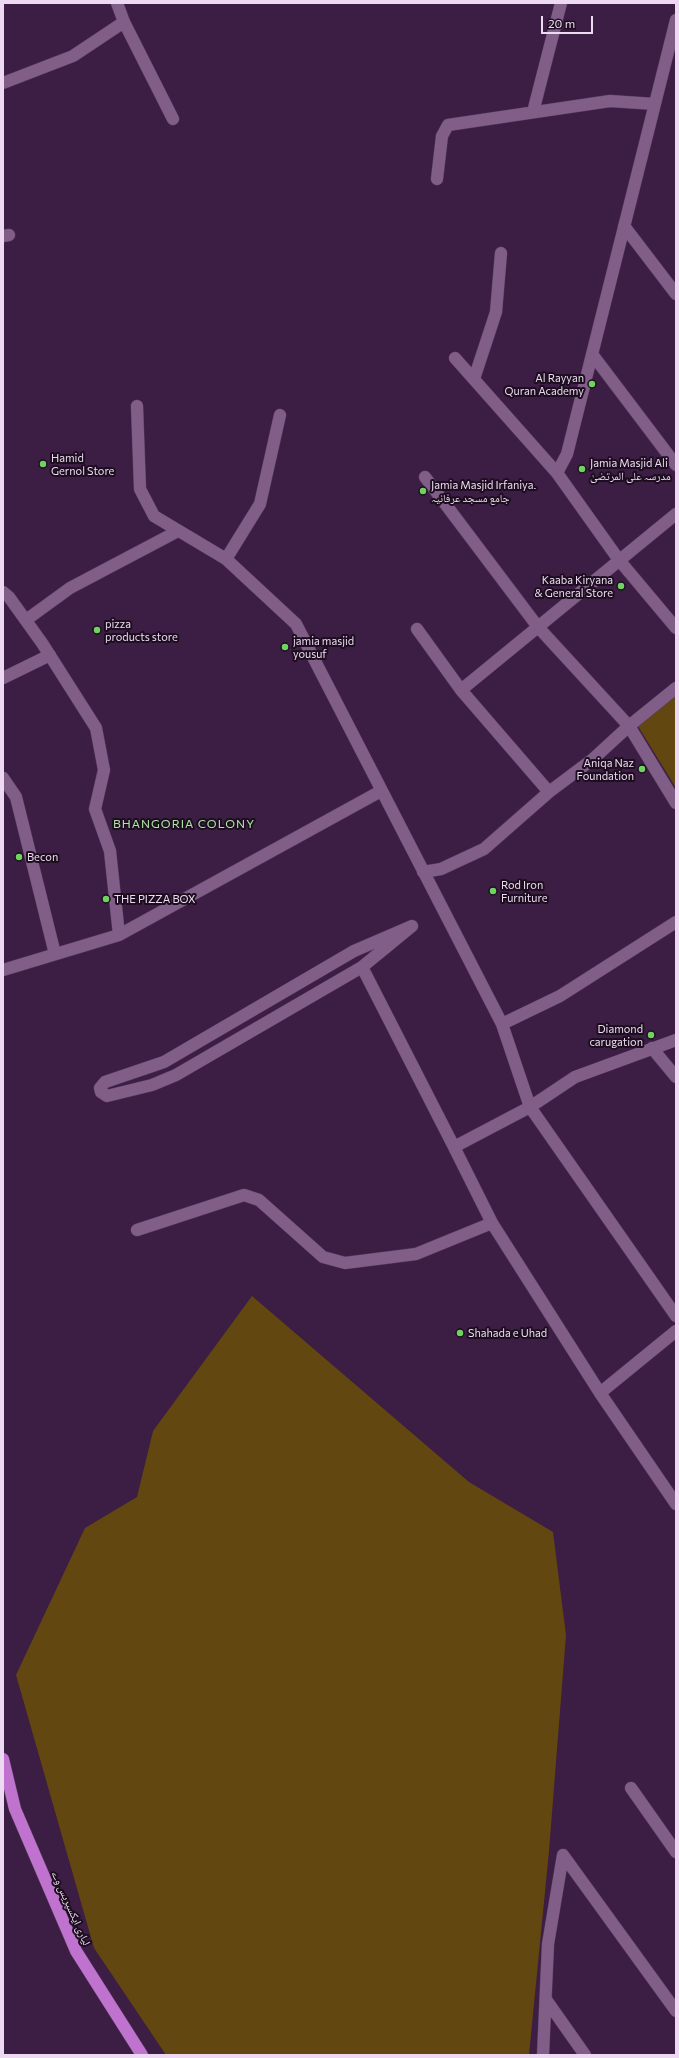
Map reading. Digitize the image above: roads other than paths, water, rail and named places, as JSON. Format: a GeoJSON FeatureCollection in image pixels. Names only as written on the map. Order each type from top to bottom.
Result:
{"type":"FeatureCollection","features":[{"type":"Feature","properties":{"kind":"highway","name":"لیاری ایکسپریس وے"},"geometry":{"type":"LineString","coordinates":[[3,1759],[15,1809],[76,1951],[142,2055]]}},
{"type":"Feature","properties":{"kind":"street"},"geometry":{"type":"LineString","coordinates":[[117,3],[124,22],[173,119]]}},
{"type":"Feature","properties":{"kind":"street"},"geometry":{"type":"LineString","coordinates":[[533,112],[561,3]]}},
{"type":"Feature","properties":{"kind":"street"},"geometry":{"type":"LineString","coordinates":[[557,472],[567,454],[655,104],[673,43],[676,20]]}},
{"type":"Feature","properties":{"kind":"street"},"geometry":{"type":"LineString","coordinates":[[3,83],[73,56],[124,22]]}},
{"type":"Feature","properties":{"kind":"street"},"geometry":{"type":"LineString","coordinates":[[437,179],[442,136],[448,125],[610,101],[655,104]]}},
{"type":"Feature","properties":{"kind":"street"},"geometry":{"type":"LineString","coordinates":[[624,226],[676,294]]}},
{"type":"Feature","properties":{"kind":"street"},"geometry":{"type":"LineString","coordinates":[[474,379],[496,312],[501,253]]}},
{"type":"Feature","properties":{"kind":"street"},"geometry":{"type":"LineString","coordinates":[[592,354],[676,465]]}},
{"type":"Feature","properties":{"kind":"street"},"geometry":{"type":"LineString","coordinates":[[455,358],[557,472],[619,560],[676,628]]}},
{"type":"Feature","properties":{"kind":"street"},"geometry":{"type":"LineString","coordinates":[[137,406],[140,489],[154,516],[226,559],[296,624],[502,1024],[530,1107],[676,1316]]}},
{"type":"Feature","properties":{"kind":"street"},"geometry":{"type":"LineString","coordinates":[[226,559],[260,504],[280,415]]}},
{"type":"Feature","properties":{"kind":"street"},"geometry":{"type":"LineString","coordinates":[[425,477],[538,627],[629,726],[676,803]]}},
{"type":"Feature","properties":{"kind":"street"},"geometry":{"type":"LineString","coordinates":[[461,690],[676,514]]}},
{"type":"Feature","properties":{"kind":"street"},"geometry":{"type":"LineString","coordinates":[[26,620],[70,588],[178,531]]}},
{"type":"Feature","properties":{"kind":"street"},"geometry":{"type":"LineString","coordinates":[[3,592],[9,597],[50,655],[96,728],[104,770],[95,809],[110,851],[119,935]]}},
{"type":"Feature","properties":{"kind":"street"},"geometry":{"type":"LineString","coordinates":[[417,629],[461,690],[549,792]]}},
{"type":"Feature","properties":{"kind":"street"},"geometry":{"type":"LineString","coordinates":[[3,678],[50,655]]}},
{"type":"Feature","properties":{"kind":"street"},"geometry":{"type":"LineString","coordinates":[[423,872],[441,869],[484,849],[549,792],[594,759],[629,726],[676,688]]}},
{"type":"Feature","properties":{"kind":"street"},"geometry":{"type":"LineString","coordinates":[[3,778],[16,797],[56,954]]}},
{"type":"Feature","properties":{"kind":"street"},"geometry":{"type":"LineString","coordinates":[[3,970],[119,935],[381,791]]}},
{"type":"Feature","properties":{"kind":"street"},"geometry":{"type":"LineString","coordinates":[[502,1024],[560,996],[676,922]]}},
{"type":"Feature","properties":{"kind":"street"},"geometry":{"type":"LineString","coordinates":[[412,926],[362,967],[176,1075],[152,1085],[107,1096],[101,1092],[100,1088],[105,1082],[164,1062],[354,951],[412,926]]}},
{"type":"Feature","properties":{"kind":"street"},"geometry":{"type":"LineString","coordinates":[[362,967],[492,1223],[600,1393],[676,1504]]}},
{"type":"Feature","properties":{"kind":"street"},"geometry":{"type":"LineString","coordinates":[[454,1147],[530,1107],[575,1077],[676,1040]]}},
{"type":"Feature","properties":{"kind":"street"},"geometry":{"type":"LineString","coordinates":[[652,1048],[676,1077]]}},
{"type":"Feature","properties":{"kind":"street"},"geometry":{"type":"LineString","coordinates":[[136,1230],[244,1195],[259,1200],[323,1257],[345,1263],[416,1254],[492,1223]]}},
{"type":"Feature","properties":{"kind":"street"},"geometry":{"type":"LineString","coordinates":[[600,1393],[676,1331]]}},
{"type":"Feature","properties":{"kind":"street"},"geometry":{"type":"LineString","coordinates":[[631,1788],[676,1852]]}},
{"type":"Feature","properties":{"kind":"street"},"geometry":{"type":"LineString","coordinates":[[543,2055],[547,2001],[548,1944],[563,1855],[676,2011]]}},
{"type":"Feature","properties":{"kind":"street"},"geometry":{"type":"LineString","coordinates":[[547,2001],[584,2055]]}},
{"type":"Feature","properties":{"kind":"place","name":"Al Rayyan Quran Academy"},"geometry":{"type":"Point","coordinates":[592,384]}},
{"type":"Feature","properties":{"kind":"place","name":"Hamid Gernol Store"},"geometry":{"type":"Point","coordinates":[43,464]}},
{"type":"Feature","properties":{"kind":"place","name":"Jamia Masjid Ali مدرسہ علی المرتضیٰ"},"geometry":{"type":"Point","coordinates":[582,469]}},
{"type":"Feature","properties":{"kind":"place","name":"Jamia Masjid Irfaniya۔ جامع مسجد عرفانیہ"},"geometry":{"type":"Point","coordinates":[423,491]}},
{"type":"Feature","properties":{"kind":"place","name":"Kaaba Kiryana & General Store"},"geometry":{"type":"Point","coordinates":[621,586]}},
{"type":"Feature","properties":{"kind":"place","name":"pizza products store"},"geometry":{"type":"Point","coordinates":[97,630]}},
{"type":"Feature","properties":{"kind":"place","name":"jamia masjid yousuf"},"geometry":{"type":"Point","coordinates":[285,647]}},
{"type":"Feature","properties":{"kind":"place","name":"Aniqa Naz Foundation"},"geometry":{"type":"Point","coordinates":[642,769]}},
{"type":"Feature","properties":{"kind":"place","name":"Becon"},"geometry":{"type":"Point","coordinates":[19,857]}},
{"type":"Feature","properties":{"kind":"place","name":"Rod Iron Furniture"},"geometry":{"type":"Point","coordinates":[493,891]}},
{"type":"Feature","properties":{"kind":"place","name":"THE PIZZA BOX"},"geometry":{"type":"Point","coordinates":[106,899]}},
{"type":"Feature","properties":{"kind":"place","name":"Diamond carugation"},"geometry":{"type":"Point","coordinates":[651,1035]}},
{"type":"Feature","properties":{"kind":"place","name":"Shahada e Uhad"},"geometry":{"type":"Point","coordinates":[460,1333]}},
{"type":"Feature","properties":{"kind":"district","name":"BHANGORIA COLONY"},"geometry":{"type":"Point","coordinates":[184,824]}}]}
